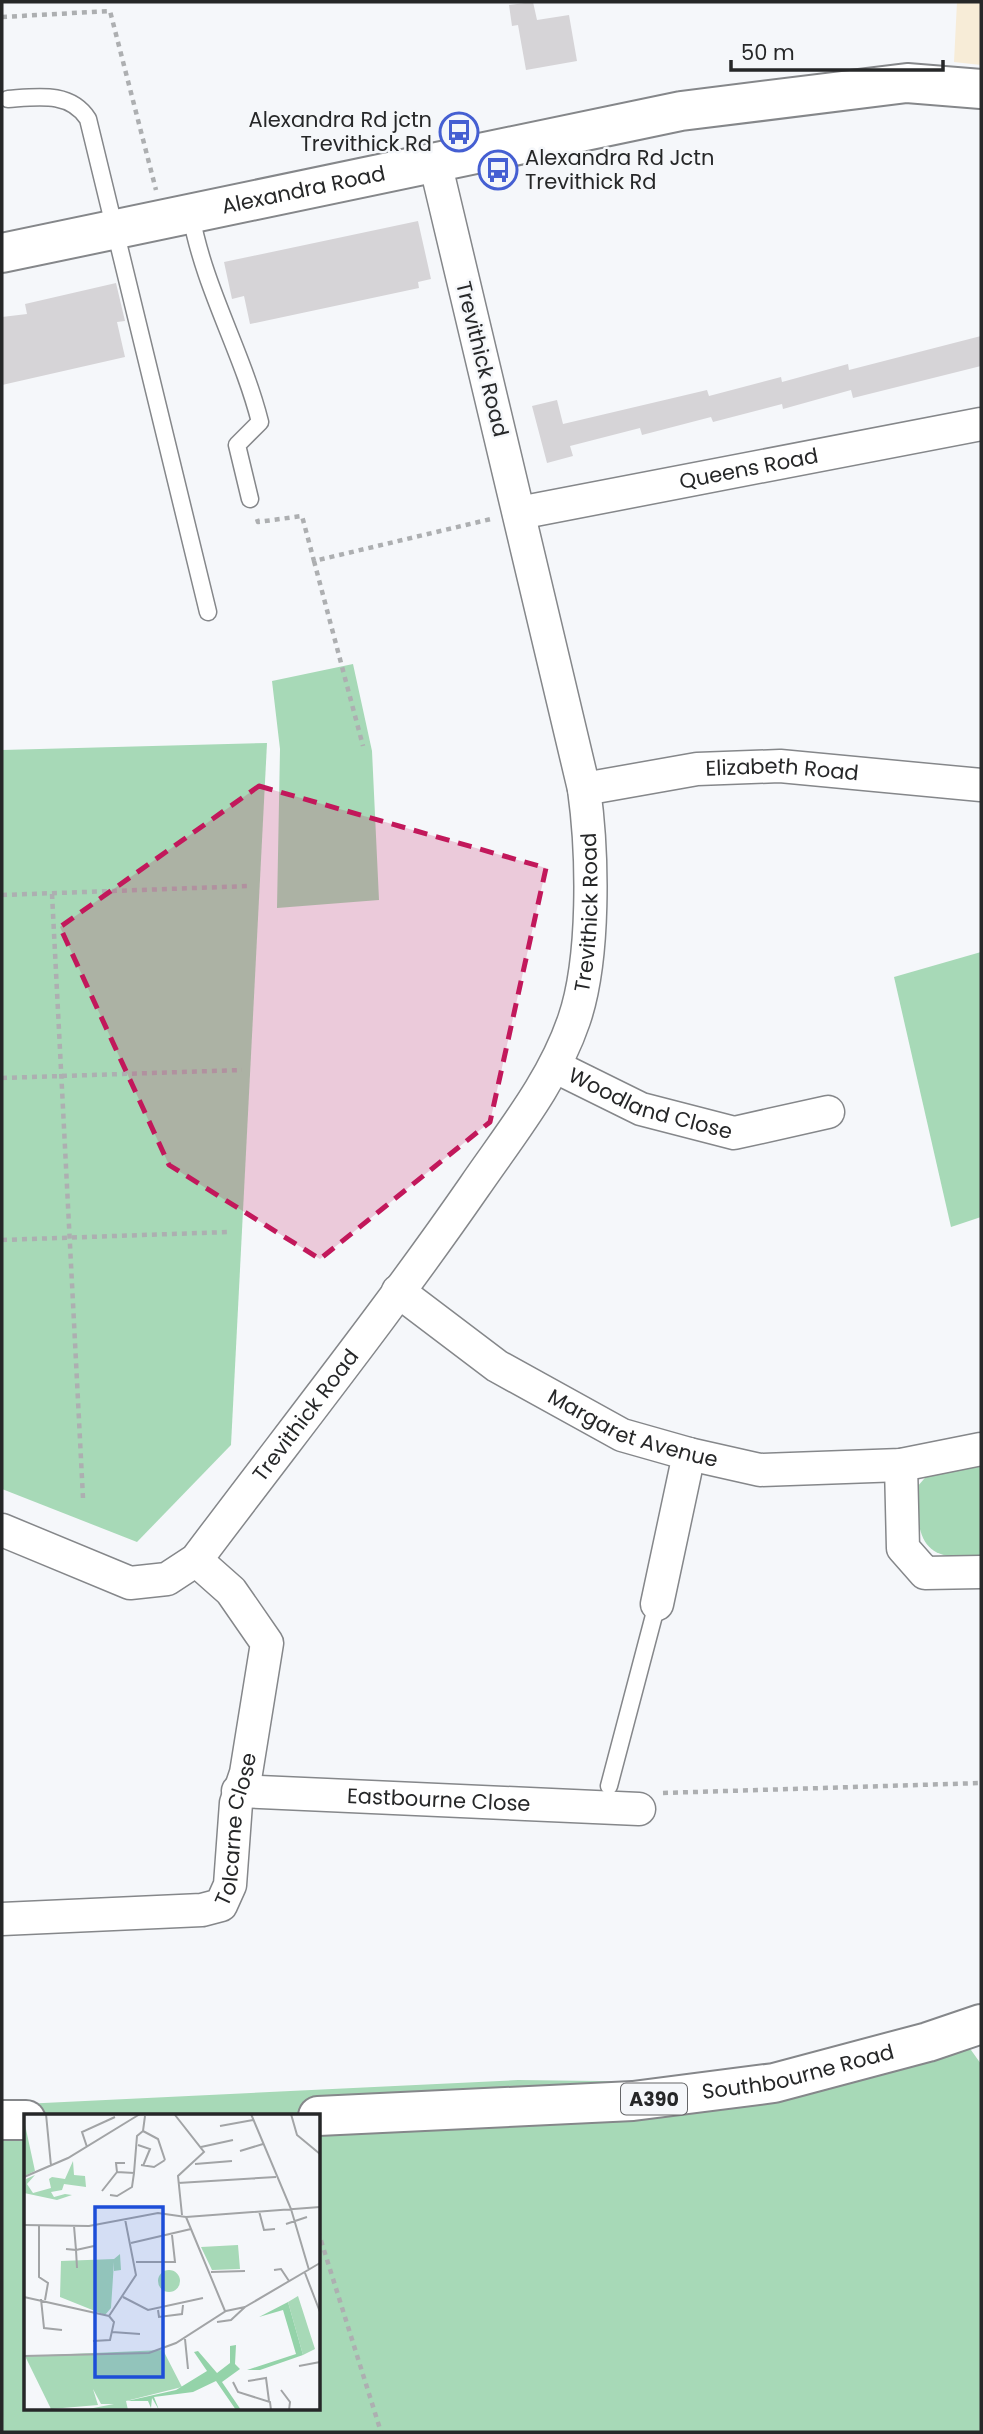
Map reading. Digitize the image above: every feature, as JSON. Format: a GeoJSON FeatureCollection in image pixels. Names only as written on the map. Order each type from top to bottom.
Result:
{"type":"FeatureCollection","features":[{"type":"Feature","properties":{"kind":"main road","name":"Alexandra Road"},"geometry":{"type":"LineString","coordinates":[[2,253],[177,219],[681,111],[907,83],[981,89]]}},
{"type":"Feature","properties":{"kind":"main road","name":"Southbourne Road"},"geometry":{"type":"LineString","coordinates":[[320,2116],[633,2101],[774,2083],[928,2042],[981,2024]]}},
{"type":"Feature","properties":{"kind":"main road"},"geometry":{"type":"LineString","coordinates":[[2,2120],[24,2120]]}},
{"type":"Feature","properties":{"kind":"street","name":"Trevithick Road"},"geometry":{"type":"LineString","coordinates":[[196,1560],[398,1291],[556,1068],[575,1017],[584,974],[591,842],[584,789],[435,162]]}},
{"type":"Feature","properties":{"kind":"street","name":"Queens Road"},"geometry":{"type":"LineString","coordinates":[[519,513],[981,424]]}},
{"type":"Feature","properties":{"kind":"street","name":"Elizabeth Road"},"geometry":{"type":"LineString","coordinates":[[584,789],[697,769],[780,766],[981,785]]}},
{"type":"Feature","properties":{"kind":"street","name":"Woodland Close"},"geometry":{"type":"LineString","coordinates":[[556,1068],[641,1110],[734,1133],[828,1112]]}},
{"type":"Feature","properties":{"kind":"street","name":"Margaret Avenue"},"geometry":{"type":"LineString","coordinates":[[398,1291],[497,1366],[622,1435],[690,1454],[760,1470],[901,1465],[981,1449]]}},
{"type":"Feature","properties":{"kind":"street"},"geometry":{"type":"LineString","coordinates":[[657,1604],[690,1454]]}},
{"type":"Feature","properties":{"kind":"street"},"geometry":{"type":"LineString","coordinates":[[901,1465],[903,1548],[925,1573],[981,1572]]}},
{"type":"Feature","properties":{"kind":"street"},"geometry":{"type":"LineString","coordinates":[[2,1530],[130,1583],[167,1579],[196,1560]]}},
{"type":"Feature","properties":{"kind":"street","name":"Tolcarne Close"},"geometry":{"type":"LineString","coordinates":[[2,1919],[202,1910],[221,1905],[230,1885],[238,1791],[246,1773],[267,1643],[231,1591],[196,1560]]}},
{"type":"Feature","properties":{"kind":"street","name":"Eastbourne Close"},"geometry":{"type":"LineString","coordinates":[[238,1791],[639,1809]]}},
{"type":"Feature","properties":{"kind":"lane"},"geometry":{"type":"LineString","coordinates":[[8,99],[44,96],[67,100],[82,108],[88,119],[208,612]]}},
{"type":"Feature","properties":{"kind":"lane"},"geometry":{"type":"LineString","coordinates":[[177,219],[198,253],[250,384],[260,422],[237,445],[250,499]]}},
{"type":"Feature","properties":{"kind":"lane"},"geometry":{"type":"LineString","coordinates":[[609,1786],[657,1604]]}},
{"type":"Feature","properties":{"kind":"path"},"geometry":{"type":"LineString","coordinates":[[2,17],[110,11],[153,172],[177,219]]}},
{"type":"Feature","properties":{"kind":"path"},"geometry":{"type":"LineString","coordinates":[[250,499],[258,522],[302,516],[363,746]]}},
{"type":"Feature","properties":{"kind":"path"},"geometry":{"type":"LineString","coordinates":[[314,561],[519,513]]}},
{"type":"Feature","properties":{"kind":"path"},"geometry":{"type":"LineString","coordinates":[[2,895],[250,886]]}},
{"type":"Feature","properties":{"kind":"path"},"geometry":{"type":"LineString","coordinates":[[52,894],[83,1498]]}},
{"type":"Feature","properties":{"kind":"path"},"geometry":{"type":"LineString","coordinates":[[2,1078],[242,1070]]}},
{"type":"Feature","properties":{"kind":"path"},"geometry":{"type":"LineString","coordinates":[[2,1240],[228,1232]]}},
{"type":"Feature","properties":{"kind":"path"},"geometry":{"type":"LineString","coordinates":[[639,1809],[662,1793],[981,1783]]}},
{"type":"Feature","properties":{"kind":"path"},"geometry":{"type":"LineString","coordinates":[[320,2237],[381,2432]]}},
{"type":"Feature","properties":{"kind":"highlighted area"},"geometry":{"type":"Polygon","coordinates":[[[259,786],[546,868],[490,1122],[320,1259],[169,1165],[60,927],[259,786]]]}},
{"type":"Feature","properties":{"kind":"shaded area"},"geometry":{"type":"Polygon","coordinates":[[[957,2],[981,2],[981,65],[954,62],[957,2]]]}},
{"type":"Feature","properties":{"kind":"green space"},"geometry":{"type":"Polygon","coordinates":[[[353,664],[372,751],[379,900],[277,908],[280,749],[272,681],[353,664]]]}},
{"type":"Feature","properties":{"kind":"green space"},"geometry":{"type":"Polygon","coordinates":[[[267,743],[231,1445],[137,1542],[2,1489],[2,750],[267,743]]]}},
{"type":"Feature","properties":{"kind":"green space"},"geometry":{"type":"Polygon","coordinates":[[[981,952],[981,1217],[951,1227],[894,977],[981,952]]]}},
{"type":"Feature","properties":{"kind":"green space"},"geometry":{"type":"Polygon","coordinates":[[[981,1453],[981,1555],[946,1556],[927,1544],[922,1534],[918,1521],[917,1487],[931,1471],[981,1453]]]}},
{"type":"Feature","properties":{"kind":"green space"},"geometry":{"type":"Polygon","coordinates":[[[928,2042],[971,2050],[981,2064],[981,2432],[2,2432],[2,2105],[518,2080],[774,2083],[928,2042]]]}},
{"type":"Feature","properties":{"kind":"building"},"geometry":{"type":"Polygon","coordinates":[[[533,2],[537,20],[569,15],[577,61],[526,70],[518,25],[512,26],[509,5],[533,2]]]}},
{"type":"Feature","properties":{"kind":"building"},"geometry":{"type":"Polygon","coordinates":[[[418,221],[431,279],[418,282],[419,288],[250,324],[244,296],[232,299],[224,262],[418,221]]]}},
{"type":"Feature","properties":{"kind":"building"},"geometry":{"type":"Polygon","coordinates":[[[116,283],[125,321],[117,322],[125,357],[2,385],[2,317],[27,314],[25,304],[116,283]]]}},
{"type":"Feature","properties":{"kind":"building"},"geometry":{"type":"Polygon","coordinates":[[[981,336],[981,366],[853,398],[851,390],[783,409],[782,404],[713,422],[711,417],[642,435],[640,428],[570,446],[573,456],[547,463],[532,406],[557,400],[563,424],[707,390],[709,396],[781,377],[782,382],[848,364],[849,370],[981,336]]]}},
{"type":"Feature","properties":{"kind":"place","name":"Alexandra Rd jctn Trevithick Rd"},"geometry":{"type":"Point","coordinates":[459,132]}},
{"type":"Feature","properties":{"kind":"place","name":"Alexandra Rd Jctn Trevithick Rd"},"geometry":{"type":"Point","coordinates":[498,170]}}]}
